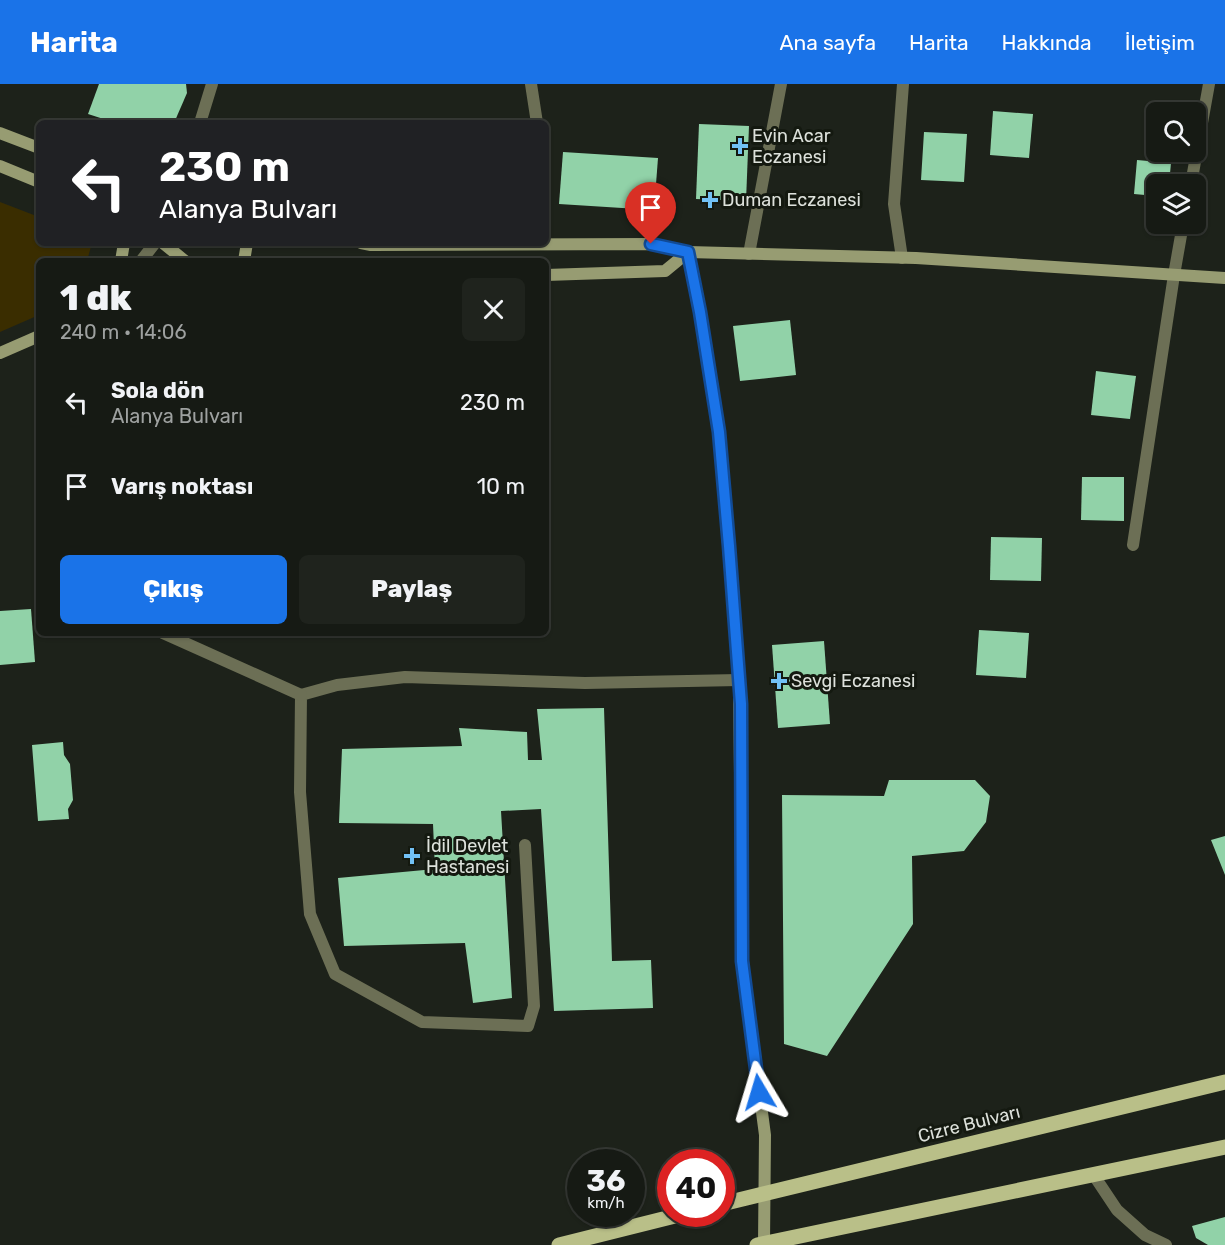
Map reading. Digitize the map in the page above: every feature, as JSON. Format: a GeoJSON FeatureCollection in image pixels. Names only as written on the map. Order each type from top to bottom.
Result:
{"type":"FeatureCollection","features":[{"type":"Feature","properties":{"kind":"main road"},"geometry":{"type":"LineString","coordinates":[[0,133],[36,147]]}},
{"type":"Feature","properties":{"kind":"main road"},"geometry":{"type":"LineString","coordinates":[[0,166],[36,181]]}},
{"type":"Feature","properties":{"kind":"main road"},"geometry":{"type":"LineString","coordinates":[[549,244],[651,244],[688,252],[902,258],[1225,278]]}},
{"type":"Feature","properties":{"kind":"main road"},"geometry":{"type":"LineString","coordinates":[[167,246],[181,258]]}},
{"type":"Feature","properties":{"kind":"main road"},"geometry":{"type":"LineString","coordinates":[[549,275],[665,271],[688,252]]}},
{"type":"Feature","properties":{"kind":"main road"},"geometry":{"type":"LineString","coordinates":[[688,252],[719,432],[739,680],[742,961],[765,1135],[762,1245],[1225,1147]]}},
{"type":"Feature","properties":{"kind":"main road"},"geometry":{"type":"LineString","coordinates":[[0,353],[36,337]]}},
{"type":"Feature","properties":{"kind":"main road","name":"Cizre Bulvarı"},"geometry":{"type":"LineString","coordinates":[[735,1201],[1225,1082]]}},
{"type":"Feature","properties":{"kind":"main road"},"geometry":{"type":"LineString","coordinates":[[559,1245],[657,1220]]}},
{"type":"Feature","properties":{"kind":"street"},"geometry":{"type":"LineString","coordinates":[[201,120],[212,84]]}},
{"type":"Feature","properties":{"kind":"street"},"geometry":{"type":"LineString","coordinates":[[531,84],[537,120]]}},
{"type":"Feature","properties":{"kind":"street"},"geometry":{"type":"LineString","coordinates":[[749,254],[781,84]]}},
{"type":"Feature","properties":{"kind":"street"},"geometry":{"type":"LineString","coordinates":[[902,258],[894,204],[903,84]]}},
{"type":"Feature","properties":{"kind":"street"},"geometry":{"type":"LineString","coordinates":[[1193,174],[1209,84]]}},
{"type":"Feature","properties":{"kind":"street"},"geometry":{"type":"LineString","coordinates":[[1133,544],[1181,234]]}},
{"type":"Feature","properties":{"kind":"street"},"geometry":{"type":"LineString","coordinates":[[143,258],[153,246]]}},
{"type":"Feature","properties":{"kind":"street"},"geometry":{"type":"LineString","coordinates":[[170,636],[301,695],[337,685],[405,677],[585,683],[739,680]]}},
{"type":"Feature","properties":{"kind":"street"},"geometry":{"type":"LineString","coordinates":[[301,695],[300,792],[310,914],[335,974],[422,1022],[528,1026],[534,1006],[525,845]]}},
{"type":"Feature","properties":{"kind":"street"},"geometry":{"type":"LineString","coordinates":[[1094,1174],[1117,1210],[1145,1235],[1166,1245]]}},
{"type":"Feature","properties":{"kind":"shaded area"},"geometry":{"type":"Polygon","coordinates":[[[0,202],[36,216],[36,246],[91,246],[88,258],[36,258],[36,316],[0,332],[0,202]]]}},
{"type":"Feature","properties":{"kind":"building"},"geometry":{"type":"Polygon","coordinates":[[[99,84],[186,84],[187,93],[175,120],[107,120],[88,114],[99,84]]]}},
{"type":"Feature","properties":{"kind":"building"},"geometry":{"type":"Polygon","coordinates":[[[993,111],[1033,114],[1029,158],[990,155],[993,111]]]}},
{"type":"Feature","properties":{"kind":"building"},"geometry":{"type":"Polygon","coordinates":[[[699,124],[749,126],[746,201],[696,199],[699,124]]]}},
{"type":"Feature","properties":{"kind":"building"},"geometry":{"type":"Polygon","coordinates":[[[924,132],[967,134],[964,182],[921,180],[924,132]]]}},
{"type":"Feature","properties":{"kind":"building"},"geometry":{"type":"Polygon","coordinates":[[[563,152],[658,158],[654,210],[559,204],[563,152]]]}},
{"type":"Feature","properties":{"kind":"building"},"geometry":{"type":"Polygon","coordinates":[[[1137,160],[1171,163],[1170,174],[1146,174],[1146,195],[1134,194],[1137,160]]]}},
{"type":"Feature","properties":{"kind":"building"},"geometry":{"type":"Polygon","coordinates":[[[790,320],[796,375],[740,381],[733,326],[790,320]]]}},
{"type":"Feature","properties":{"kind":"building"},"geometry":{"type":"Polygon","coordinates":[[[1096,371],[1136,376],[1130,419],[1091,415],[1096,371]]]}},
{"type":"Feature","properties":{"kind":"building"},"geometry":{"type":"Polygon","coordinates":[[[1082,477],[1124,477],[1124,521],[1081,520],[1082,477]]]}},
{"type":"Feature","properties":{"kind":"building"},"geometry":{"type":"Polygon","coordinates":[[[991,537],[1042,538],[1041,581],[990,580],[991,537]]]}},
{"type":"Feature","properties":{"kind":"building"},"geometry":{"type":"Polygon","coordinates":[[[31,609],[35,662],[0,665],[0,611],[31,609]]]}},
{"type":"Feature","properties":{"kind":"building"},"geometry":{"type":"Polygon","coordinates":[[[979,630],[1029,633],[1026,678],[976,675],[979,630]]]}},
{"type":"Feature","properties":{"kind":"building"},"geometry":{"type":"Polygon","coordinates":[[[824,641],[830,724],[778,728],[772,645],[824,641]]]}},
{"type":"Feature","properties":{"kind":"building"},"geometry":{"type":"Polygon","coordinates":[[[604,708],[612,961],[651,960],[653,1008],[554,1011],[541,809],[501,811],[512,998],[473,1003],[465,943],[344,946],[338,878],[435,869],[433,824],[339,823],[342,749],[462,746],[459,728],[527,732],[528,760],[542,760],[537,709],[604,708]]]}},
{"type":"Feature","properties":{"kind":"building"},"geometry":{"type":"Polygon","coordinates":[[[63,742],[64,755],[70,764],[73,800],[68,809],[69,819],[38,821],[32,745],[63,742]]]}},
{"type":"Feature","properties":{"kind":"building"},"geometry":{"type":"Polygon","coordinates":[[[889,780],[975,780],[990,796],[986,822],[964,851],[912,856],[913,924],[827,1056],[784,1044],[782,795],[884,796],[889,780]]]}},
{"type":"Feature","properties":{"kind":"building"},"geometry":{"type":"Polygon","coordinates":[[[1225,836],[1225,875],[1211,840],[1225,836]]]}},
{"type":"Feature","properties":{"kind":"building"},"geometry":{"type":"Polygon","coordinates":[[[1225,1217],[1225,1245],[1208,1245],[1196,1238],[1192,1226],[1225,1217]]]}},
{"type":"Feature","properties":{"kind":"place","name":"Evin Acar Eczanesi"},"geometry":{"type":"Point","coordinates":[740,146]}},
{"type":"Feature","properties":{"kind":"place","name":"Duman Eczanesi"},"geometry":{"type":"Point","coordinates":[710,200]}},
{"type":"Feature","properties":{"kind":"place","name":"Sevgi Eczanesi"},"geometry":{"type":"Point","coordinates":[779,681]}},
{"type":"Feature","properties":{"kind":"place","name":"İdil Devlet Hastanesi"},"geometry":{"type":"Point","coordinates":[412,856]}},
{"type":"Feature","properties":{"kind":"route"},"geometry":{"type":"LineString","coordinates":[[651,244],[688,252],[719,432],[741,704],[742,961],[759,1092]]}}]}
